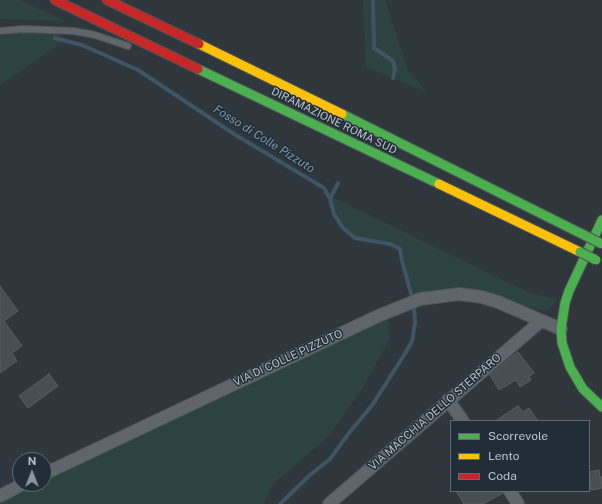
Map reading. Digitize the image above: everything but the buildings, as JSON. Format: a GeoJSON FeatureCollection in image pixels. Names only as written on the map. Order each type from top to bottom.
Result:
{"type":"FeatureCollection","features":[{"type":"Feature","properties":{"kind":"main road","name":"DIRAMAZIONE ROMA SUD"},"geometry":{"type":"LineString","coordinates":[[55,0],[199,68],[599,262]]}},
{"type":"Feature","properties":{"kind":"main road","name":"DIRAMAZIONE ROMA SUD"},"geometry":{"type":"LineString","coordinates":[[107,0],[204,46],[602,244]]}},
{"type":"Feature","properties":{"kind":"main road"},"geometry":{"type":"LineString","coordinates":[[602,220],[574,279],[565,303],[561,329],[565,355],[573,372],[583,389],[602,407]]}},
{"type":"Feature","properties":{"kind":"street","name":"VIA DI COLLE PIZZUTO"},"geometry":{"type":"LineString","coordinates":[[52,470],[371,319],[414,301],[448,295],[471,295],[498,302],[561,329]]}},
{"type":"Feature","properties":{"kind":"street","name":"VIA MACCHIA DELLO STERPARO"},"geometry":{"type":"LineString","coordinates":[[329,504],[541,321]]}},
{"type":"Feature","properties":{"kind":"street"},"geometry":{"type":"LineString","coordinates":[[448,400],[462,420]]}},
{"type":"Feature","properties":{"kind":"street"},"geometry":{"type":"LineString","coordinates":[[0,496],[12,490]]}},
{"type":"Feature","properties":{"kind":"street"},"geometry":{"type":"LineString","coordinates":[[511,492],[518,504]]}},
{"type":"Feature","properties":{"kind":"lane"},"geometry":{"type":"LineString","coordinates":[[138,8],[204,46]]}},
{"type":"Feature","properties":{"kind":"lane"},"geometry":{"type":"LineString","coordinates":[[0,31],[23,29],[79,32],[138,49]]}},
{"type":"Feature","properties":{"kind":"lane"},"geometry":{"type":"LineString","coordinates":[[146,51],[199,68]]}},
{"type":"Feature","properties":{"kind":"green space"},"geometry":{"type":"Polygon","coordinates":[[[0,0],[20,0],[66,21],[0,19],[0,0]]]}},
{"type":"Feature","properties":{"kind":"green space"},"geometry":{"type":"Polygon","coordinates":[[[363,0],[385,0],[408,70],[427,92],[366,67],[363,0]]]}},
{"type":"Feature","properties":{"kind":"green space"},"geometry":{"type":"Polygon","coordinates":[[[17,32],[63,34],[61,43],[0,85],[0,36],[17,32]]]}},
{"type":"Feature","properties":{"kind":"green space"},"geometry":{"type":"Polygon","coordinates":[[[328,195],[530,293],[557,299],[549,309],[539,310],[461,288],[438,289],[412,297],[400,249],[390,244],[355,238],[343,228],[334,214],[328,195]]]}},
{"type":"Feature","properties":{"kind":"green space"},"geometry":{"type":"Polygon","coordinates":[[[388,318],[390,338],[363,388],[328,437],[274,483],[263,504],[0,504],[1,502],[21,492],[52,492],[52,477],[168,419],[388,318]]]}},
{"type":"Feature","properties":{"kind":"waterway"},"geometry":{"type":"LineString","coordinates":[[373,0],[374,48],[393,61],[395,69],[393,78]]}},
{"type":"Feature","properties":{"kind":"waterway","name":"Fosso di Colle Pizzuto"},"geometry":{"type":"LineString","coordinates":[[55,38],[82,45],[138,70],[234,134],[324,188],[330,199],[334,214],[343,228],[355,238],[390,244],[400,249],[412,297]]}},
{"type":"Feature","properties":{"kind":"waterway"},"geometry":{"type":"LineString","coordinates":[[330,199],[338,183]]}},
{"type":"Feature","properties":{"kind":"waterway","name":"Fosso di Colle Pizzuto"},"geometry":{"type":"LineString","coordinates":[[280,504],[310,475],[330,459],[373,404],[412,341],[415,323],[414,306]]}},
{"type":"Feature","properties":{"kind":"traffic: fast"},"geometry":{"type":"LineString","coordinates":[[198,69],[439,184]]}},
{"type":"Feature","properties":{"kind":"traffic: fast"},"geometry":{"type":"LineString","coordinates":[[342,114],[586,236]]}},
{"type":"Feature","properties":{"kind":"traffic: fast"},"geometry":{"type":"LineString","coordinates":[[602,220],[569,291],[565,303],[561,329],[562,343],[570,367],[583,389],[602,407]]}},
{"type":"Feature","properties":{"kind":"traffic: fast"},"geometry":{"type":"LineString","coordinates":[[586,236],[602,244]]}},
{"type":"Feature","properties":{"kind":"traffic: fast"},"geometry":{"type":"LineString","coordinates":[[580,252],[596,260]]}},
{"type":"Feature","properties":{"kind":"traffic: slow"},"geometry":{"type":"LineString","coordinates":[[199,44],[342,114]]}},
{"type":"Feature","properties":{"kind":"traffic: slow"},"geometry":{"type":"LineString","coordinates":[[439,184],[580,252]]}},
{"type":"Feature","properties":{"kind":"traffic: jam"},"geometry":{"type":"LineString","coordinates":[[55,0],[198,69]]}},
{"type":"Feature","properties":{"kind":"traffic: jam"},"geometry":{"type":"LineString","coordinates":[[107,0],[199,44]]}}]}
